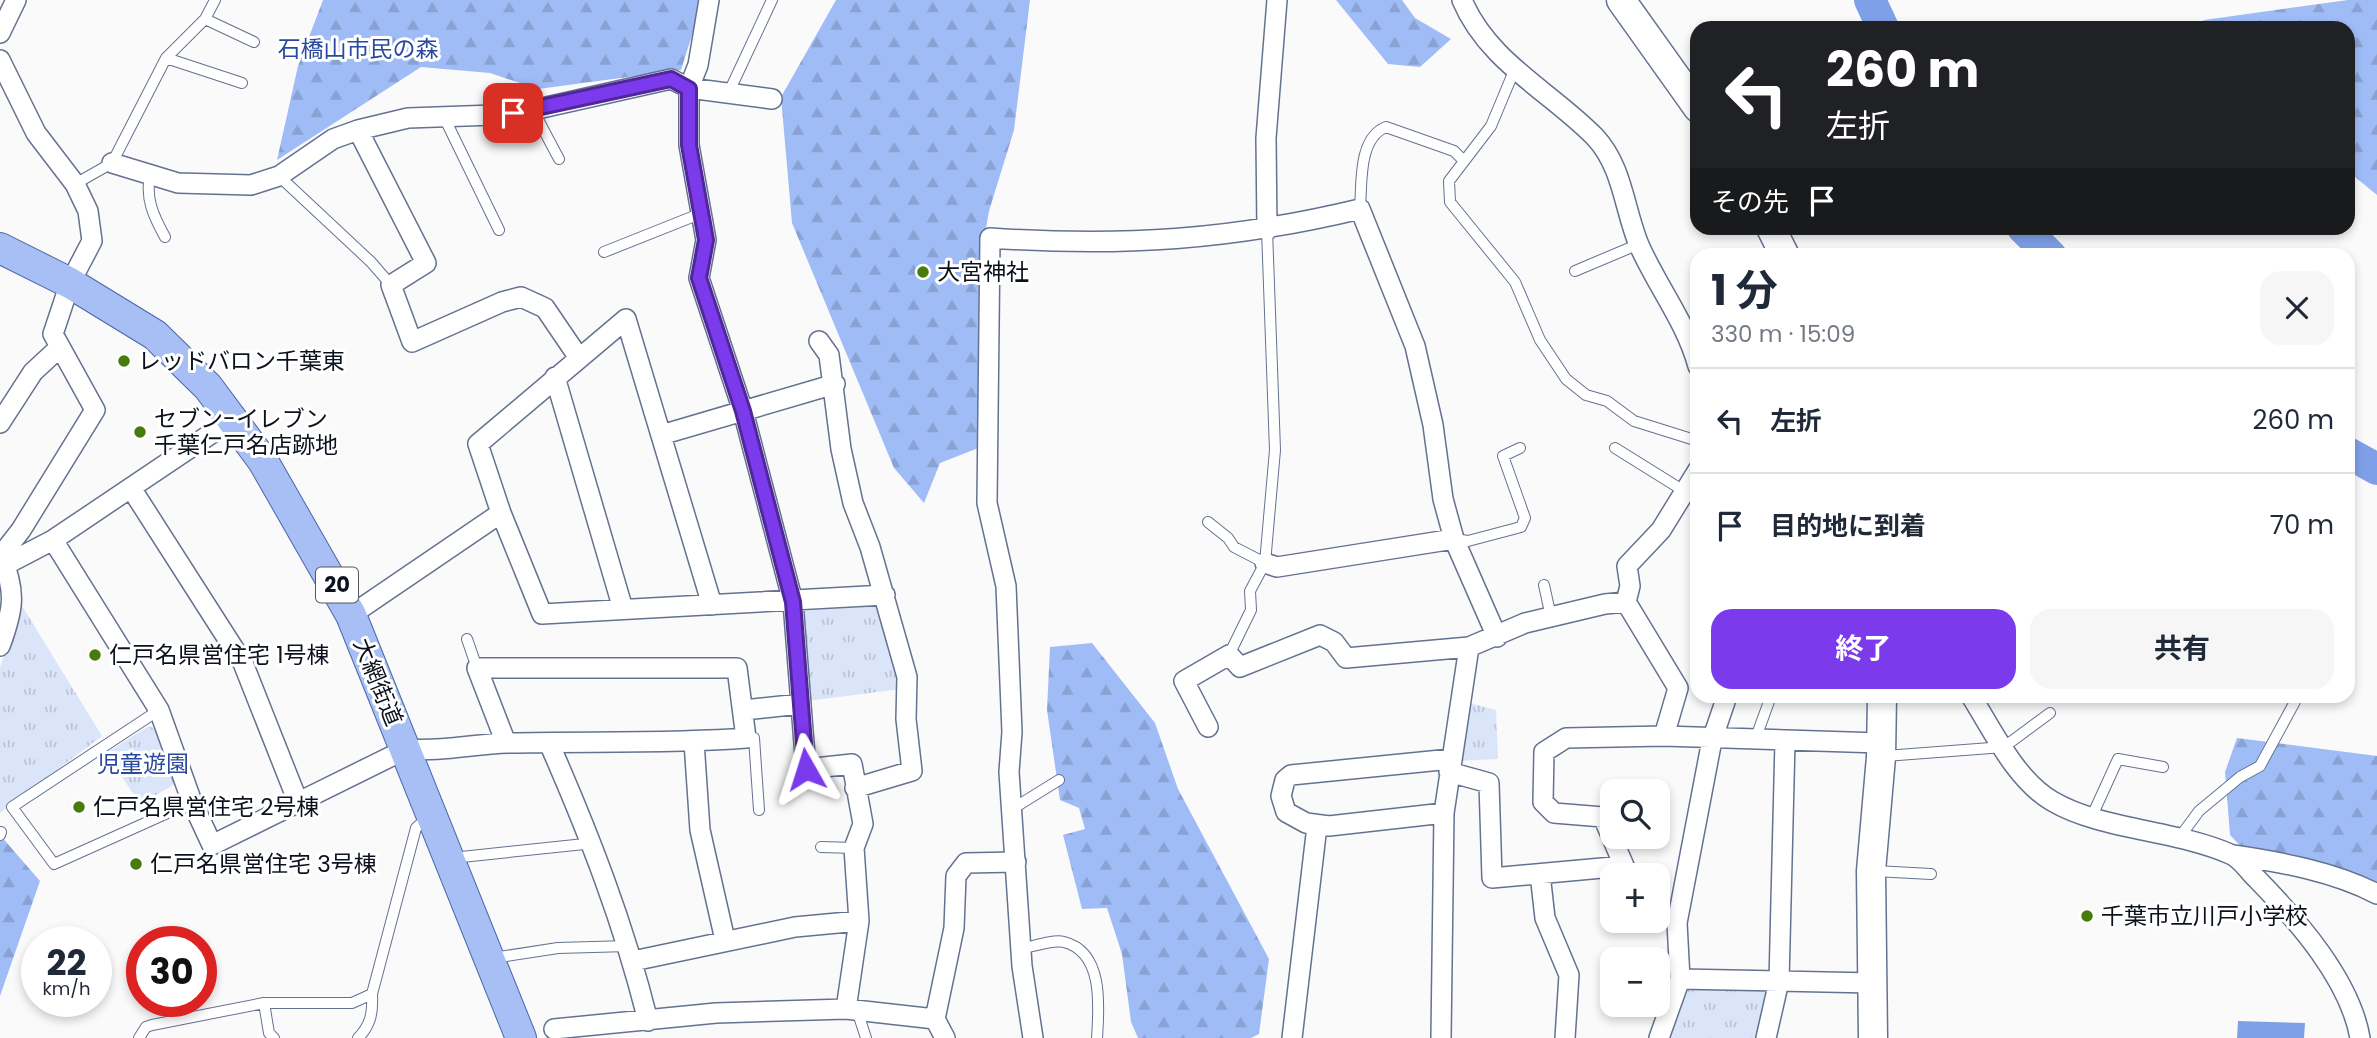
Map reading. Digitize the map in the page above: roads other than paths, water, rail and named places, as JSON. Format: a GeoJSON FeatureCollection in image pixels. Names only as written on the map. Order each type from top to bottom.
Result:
{"type":"FeatureCollection","features":[{"type":"Feature","properties":{"kind":"main road","name":"大網街道"},"geometry":{"type":"LineString","coordinates":[[0,248],[70,283],[155,335],[208,387],[263,461],[317,550],[351,615],[521,1038]]}},
{"type":"Feature","properties":{"kind":"street"},"geometry":{"type":"LineString","coordinates":[[0,33],[16,0]]}},
{"type":"Feature","properties":{"kind":"street"},"geometry":{"type":"LineString","coordinates":[[709,0],[698,65],[689,89],[689,145],[706,240],[699,278],[743,411],[793,602],[806,769],[852,764],[863,824],[853,848],[859,921],[851,1009]]}},
{"type":"Feature","properties":{"kind":"street"},"geometry":{"type":"LineString","coordinates":[[1267,230],[1266,138],[1277,0]]}},
{"type":"Feature","properties":{"kind":"street"},"geometry":{"type":"LineString","coordinates":[[1462,0],[1472,20],[1514,71],[1596,138],[1611,160],[1639,244],[1683,325],[1690,344]]}},
{"type":"Feature","properties":{"kind":"street"},"geometry":{"type":"LineString","coordinates":[[1621,0],[1690,97]]}},
{"type":"Feature","properties":{"kind":"street"},"geometry":{"type":"LineString","coordinates":[[0,60],[36,132],[75,184],[88,211],[92,242],[70,283],[53,334],[95,410],[2,559],[13,609],[0,646]]}},
{"type":"Feature","properties":{"kind":"street"},"geometry":{"type":"LineString","coordinates":[[112,163],[178,183],[251,185],[279,176],[333,139],[408,118],[533,110],[671,79],[689,89],[772,99]]}},
{"type":"Feature","properties":{"kind":"street"},"geometry":{"type":"LineString","coordinates":[[358,130],[426,263],[391,285],[412,342],[502,302],[521,297],[545,308],[579,358]]}},
{"type":"Feature","properties":{"kind":"street"},"geometry":{"type":"LineString","coordinates":[[1032,1038],[1020,949],[1009,772],[1012,732],[1006,586],[987,503],[990,238],[1095,244],[1195,239],[1267,230],[1360,209],[1415,346],[1433,425],[1443,499],[1454,539],[1497,637]]}},
{"type":"Feature","properties":{"kind":"street"},"geometry":{"type":"LineString","coordinates":[[712,605],[626,319],[478,444],[500,513],[541,614],[793,602],[885,595]]}},
{"type":"Feature","properties":{"kind":"street"},"geometry":{"type":"LineString","coordinates":[[818,341],[829,355],[835,384],[841,449],[853,503],[885,595],[907,677],[906,730],[912,771],[855,788]]}},
{"type":"Feature","properties":{"kind":"street"},"geometry":{"type":"LineString","coordinates":[[0,423],[33,372],[59,348]]}},
{"type":"Feature","properties":{"kind":"street"},"geometry":{"type":"LineString","coordinates":[[555,377],[623,609]]}},
{"type":"Feature","properties":{"kind":"street"},"geometry":{"type":"LineString","coordinates":[[661,435],[835,384]]}},
{"type":"Feature","properties":{"kind":"street"},"geometry":{"type":"LineString","coordinates":[[2,559],[53,540],[233,419]]}},
{"type":"Feature","properties":{"kind":"street"},"geometry":{"type":"LineString","coordinates":[[1664,736],[1678,688],[1626,602],[1630,586],[1627,566],[1661,530],[1690,482]]}},
{"type":"Feature","properties":{"kind":"street"},"geometry":{"type":"LineString","coordinates":[[131,488],[243,663],[298,802]]}},
{"type":"Feature","properties":{"kind":"street"},"geometry":{"type":"LineString","coordinates":[[351,615],[500,513]]}},
{"type":"Feature","properties":{"kind":"street"},"geometry":{"type":"LineString","coordinates":[[1265,563],[1277,567],[1454,539]]}},
{"type":"Feature","properties":{"kind":"street"},"geometry":{"type":"LineString","coordinates":[[53,540],[159,710],[192,802],[212,845],[406,749],[425,751],[506,743],[694,742],[746,738],[737,668],[477,668],[506,743]]}},
{"type":"Feature","properties":{"kind":"street"},"geometry":{"type":"LineString","coordinates":[[1208,727],[1184,681],[1228,654],[1240,667],[1320,635],[1334,642],[1346,658],[1469,647],[1525,623],[1605,604],[1626,602]]}},
{"type":"Feature","properties":{"kind":"street"},"geometry":{"type":"LineString","coordinates":[[1441,1038],[1444,813],[1469,647]]}},
{"type":"Feature","properties":{"kind":"street"},"geometry":{"type":"LineString","coordinates":[[1659,1038],[1680,979],[1677,923],[1712,740],[1725,703]]}},
{"type":"Feature","properties":{"kind":"street"},"geometry":{"type":"LineString","coordinates":[[1873,1038],[1871,871],[1882,703]]}},
{"type":"Feature","properties":{"kind":"street"},"geometry":{"type":"LineString","coordinates":[[1976,703],[2038,792],[2053,802],[2092,816],[2233,855],[2267,860],[2346,881],[2377,894]]}},
{"type":"Feature","properties":{"kind":"street"},"geometry":{"type":"LineString","coordinates":[[744,710],[800,704]]}},
{"type":"Feature","properties":{"kind":"street"},"geometry":{"type":"LineString","coordinates":[[1623,863],[1603,817],[1554,813],[1543,802],[1545,752],[1566,738],[1664,736],[1785,741],[1880,750]]}},
{"type":"Feature","properties":{"kind":"street"},"geometry":{"type":"LineString","coordinates":[[1766,1038],[1779,981],[1785,741]]}},
{"type":"Feature","properties":{"kind":"street"},"geometry":{"type":"LineString","coordinates":[[694,742],[700,830],[725,940]]}},
{"type":"Feature","properties":{"kind":"street"},"geometry":{"type":"LineString","coordinates":[[549,743],[594,844],[631,953],[648,1021]]}},
{"type":"Feature","properties":{"kind":"street"},"geometry":{"type":"LineString","coordinates":[[1444,813],[1317,826],[1286,812],[1281,796],[1284,780],[1291,775],[1450,765],[1489,783],[1492,878],[1600,871]]}},
{"type":"Feature","properties":{"kind":"street"},"geometry":{"type":"LineString","coordinates":[[1292,1038],[1317,826]]}},
{"type":"Feature","properties":{"kind":"street"},"geometry":{"type":"LineString","coordinates":[[2233,855],[2286,908],[2311,939],[2349,1001],[2360,1038]]}},
{"type":"Feature","properties":{"kind":"street"},"geometry":{"type":"LineString","coordinates":[[945,1038],[935,1018],[954,928],[956,876],[966,863],[1016,862]]}},
{"type":"Feature","properties":{"kind":"street"},"geometry":{"type":"LineString","coordinates":[[1540,874],[1545,918],[1569,975],[1566,1038]]}},
{"type":"Feature","properties":{"kind":"street"},"geometry":{"type":"LineString","coordinates":[[631,953],[859,921]]}},
{"type":"Feature","properties":{"kind":"street"},"geometry":{"type":"LineString","coordinates":[[1670,922],[1677,923]]}},
{"type":"Feature","properties":{"kind":"street"},"geometry":{"type":"LineString","coordinates":[[1680,979],[1872,983]]}},
{"type":"Feature","properties":{"kind":"street"},"geometry":{"type":"LineString","coordinates":[[554,1029],[716,1013],[851,1009],[935,1018]]}},
{"type":"Feature","properties":{"kind":"lane"},"geometry":{"type":"LineString","coordinates":[[75,184],[112,163],[166,58],[205,19],[215,0]]}},
{"type":"Feature","properties":{"kind":"lane"},"geometry":{"type":"LineString","coordinates":[[728,94],[772,0]]}},
{"type":"Feature","properties":{"kind":"lane"},"geometry":{"type":"LineString","coordinates":[[205,19],[254,42]]}},
{"type":"Feature","properties":{"kind":"lane"},"geometry":{"type":"LineString","coordinates":[[166,58],[242,83]]}},
{"type":"Feature","properties":{"kind":"lane"},"geometry":{"type":"LineString","coordinates":[[1514,71],[1491,126],[1449,181],[1450,202],[1515,282],[1540,340],[1566,379],[1586,395],[1606,401],[1634,421],[1690,438]]}},
{"type":"Feature","properties":{"kind":"lane"},"geometry":{"type":"LineString","coordinates":[[533,110],[559,159]]}},
{"type":"Feature","properties":{"kind":"lane"},"geometry":{"type":"LineString","coordinates":[[444,117],[499,230]]}},
{"type":"Feature","properties":{"kind":"lane"},"geometry":{"type":"LineString","coordinates":[[1360,209],[1366,149],[1378,130],[1386,127],[1454,151],[1464,161]]}},
{"type":"Feature","properties":{"kind":"lane"},"geometry":{"type":"LineString","coordinates":[[150,175],[146,190],[154,216],[165,237]]}},
{"type":"Feature","properties":{"kind":"lane"},"geometry":{"type":"LineString","coordinates":[[279,176],[372,262],[391,285]]}},
{"type":"Feature","properties":{"kind":"lane"},"geometry":{"type":"LineString","coordinates":[[604,252],[702,213]]}},
{"type":"Feature","properties":{"kind":"lane"},"geometry":{"type":"LineString","coordinates":[[1228,654],[1251,610],[1250,591],[1265,563],[1275,450],[1267,230]]}},
{"type":"Feature","properties":{"kind":"lane"},"geometry":{"type":"LineString","coordinates":[[1575,271],[1639,244]]}},
{"type":"Feature","properties":{"kind":"lane"},"geometry":{"type":"LineString","coordinates":[[1576,402],[1586,395]]}},
{"type":"Feature","properties":{"kind":"lane"},"geometry":{"type":"LineString","coordinates":[[1454,539],[1468,541],[1521,527],[1525,518],[1503,456],[1520,448]]}},
{"type":"Feature","properties":{"kind":"lane"},"geometry":{"type":"LineString","coordinates":[[1615,448],[1684,491]]}},
{"type":"Feature","properties":{"kind":"lane"},"geometry":{"type":"LineString","coordinates":[[1208,522],[1228,538],[1234,547],[1265,563]]}},
{"type":"Feature","properties":{"kind":"lane"},"geometry":{"type":"LineString","coordinates":[[1544,585],[1551,617]]}},
{"type":"Feature","properties":{"kind":"lane"},"geometry":{"type":"LineString","coordinates":[[467,639],[477,668]]}},
{"type":"Feature","properties":{"kind":"lane"},"geometry":{"type":"LineString","coordinates":[[1755,740],[1768,703]]}},
{"type":"Feature","properties":{"kind":"lane"},"geometry":{"type":"LineString","coordinates":[[2179,838],[2199,811],[2240,777],[2260,766],[2294,703]]}},
{"type":"Feature","properties":{"kind":"lane"},"geometry":{"type":"LineString","coordinates":[[159,710],[12,807],[54,864],[192,802]]}},
{"type":"Feature","properties":{"kind":"lane"},"geometry":{"type":"LineString","coordinates":[[1880,750],[2004,747],[2050,713]]}},
{"type":"Feature","properties":{"kind":"lane"},"geometry":{"type":"LineString","coordinates":[[746,738],[754,738],[759,810]]}},
{"type":"Feature","properties":{"kind":"lane"},"geometry":{"type":"LineString","coordinates":[[2092,816],[2118,759],[2163,767]]}},
{"type":"Feature","properties":{"kind":"lane"},"geometry":{"type":"LineString","coordinates":[[1013,808],[1059,780]]}},
{"type":"Feature","properties":{"kind":"lane"},"geometry":{"type":"LineString","coordinates":[[358,1038],[367,1029],[373,1011],[372,994],[416,828],[431,813]]}},
{"type":"Feature","properties":{"kind":"lane"},"geometry":{"type":"LineString","coordinates":[[449,858],[594,844]]}},
{"type":"Feature","properties":{"kind":"lane"},"geometry":{"type":"LineString","coordinates":[[821,848],[853,848]]}},
{"type":"Feature","properties":{"kind":"lane"},"geometry":{"type":"LineString","coordinates":[[1871,871],[1931,874]]}},
{"type":"Feature","properties":{"kind":"lane"},"geometry":{"type":"LineString","coordinates":[[1020,949],[1063,942],[1082,952],[1093,967],[1099,1006],[1097,1038]]}},
{"type":"Feature","properties":{"kind":"lane"},"geometry":{"type":"LineString","coordinates":[[489,959],[558,948],[631,953]]}},
{"type":"Feature","properties":{"kind":"lane"},"geometry":{"type":"LineString","coordinates":[[139,1038],[146,1027],[152,1025],[264,1003],[352,1003],[372,994]]}},
{"type":"Feature","properties":{"kind":"lane"},"geometry":{"type":"LineString","coordinates":[[264,1003],[268,1032],[274,1038]]}},
{"type":"Feature","properties":{"kind":"lane"},"geometry":{"type":"LineString","coordinates":[[851,1009],[866,1038]]}},
{"type":"Feature","properties":{"kind":"lane"},"geometry":{"type":"LineString","coordinates":[[147,1038],[152,1025]]}},
{"type":"Feature","properties":{"kind":"waterway"},"geometry":{"type":"LineString","coordinates":[[1870,0],[1880,21]]}},
{"type":"Feature","properties":{"kind":"waterway"},"geometry":{"type":"LineString","coordinates":[[2030,235],[2043,248]]}},
{"type":"Feature","properties":{"kind":"waterway"},"geometry":{"type":"LineString","coordinates":[[2355,457],[2377,469]]}},
{"type":"Feature","properties":{"kind":"place","name":"大宮神社"},"geometry":{"type":"Point","coordinates":[923,272]}},
{"type":"Feature","properties":{"kind":"place","name":"レッドバロン千葉東"},"geometry":{"type":"Point","coordinates":[124,361]}},
{"type":"Feature","properties":{"kind":"place","name":"セブン-イレブン 千葉仁戸名店跡地"},"geometry":{"type":"Point","coordinates":[140,432]}},
{"type":"Feature","properties":{"kind":"place","name":"仁戸名県営住宅 1号棟"},"geometry":{"type":"Point","coordinates":[95,655]}},
{"type":"Feature","properties":{"kind":"place","name":"仁戸名県営住宅 2号棟"},"geometry":{"type":"Point","coordinates":[79,807]}},
{"type":"Feature","properties":{"kind":"place","name":"仁戸名県営住宅 3号棟"},"geometry":{"type":"Point","coordinates":[136,864]}},
{"type":"Feature","properties":{"kind":"place","name":"千葉市立川戸小学校"},"geometry":{"type":"Point","coordinates":[2087,916]}},
{"type":"Feature","properties":{"kind":"park label","name":"石橋山市民の森"},"geometry":{"type":"Point","coordinates":[358,49]}},
{"type":"Feature","properties":{"kind":"park label","name":"児童遊園"},"geometry":{"type":"Point","coordinates":[143,764]}}]}
